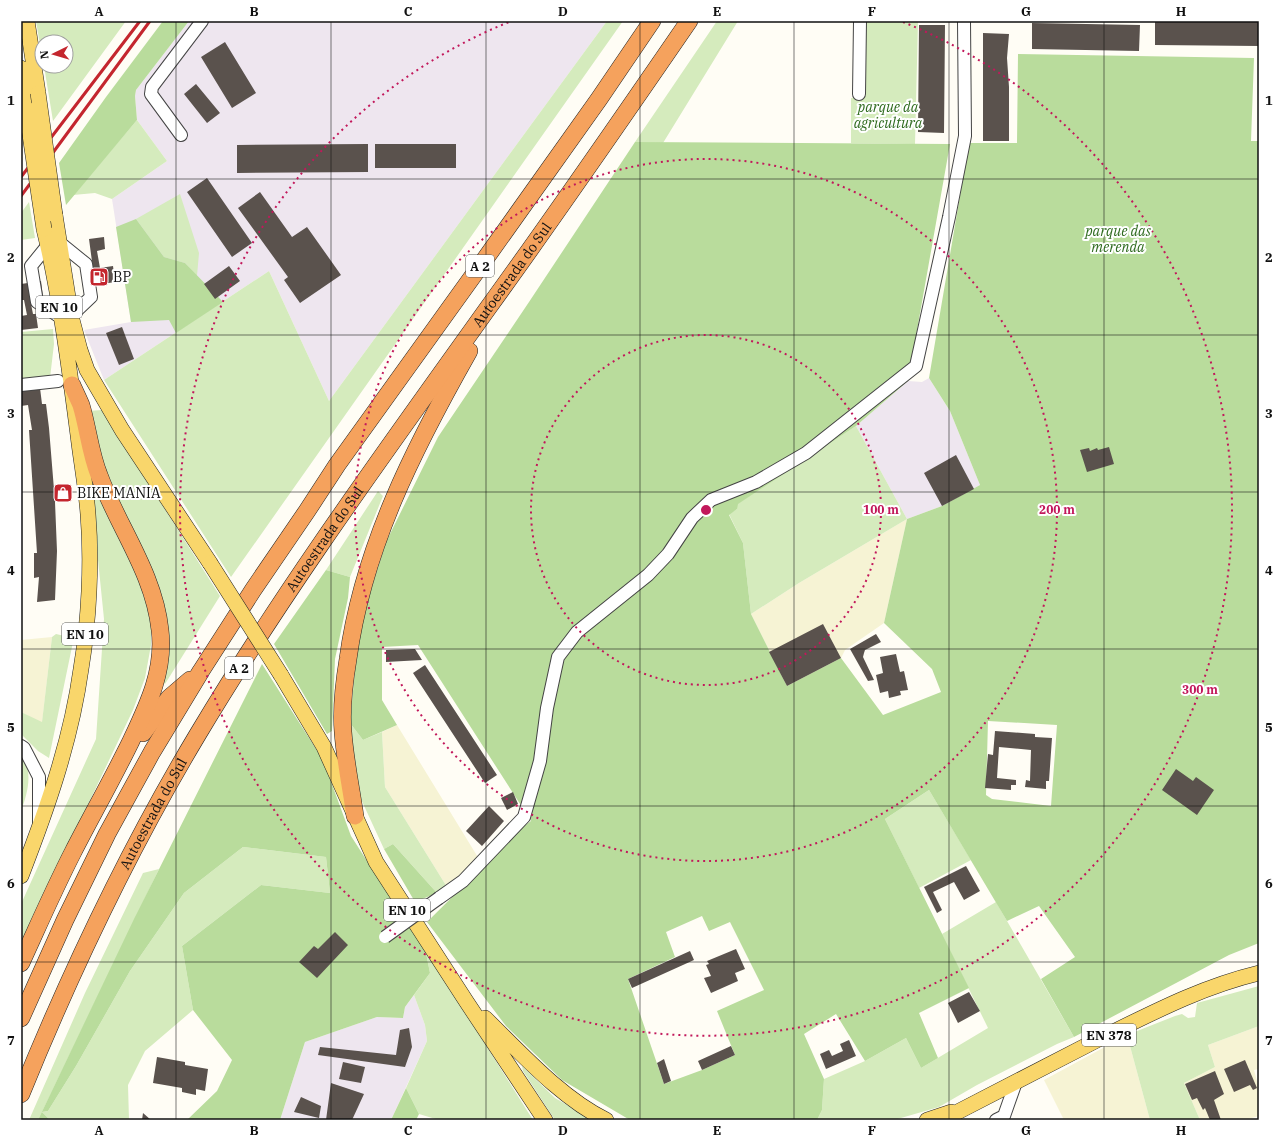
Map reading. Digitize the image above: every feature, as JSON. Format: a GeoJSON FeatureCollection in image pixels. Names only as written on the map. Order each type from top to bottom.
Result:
{"type":"FeatureCollection","features":[{"type":"Feature","properties":{"kind":"highway","name":"A 2"},"geometry":{"type":"LineString","coordinates":[[21,1018],[65,920],[107,834],[152,752],[201,671],[253,590],[337,465],[492,250],[599,99],[652,21]]}},
{"type":"Feature","properties":{"kind":"highway","name":"Autoestrada do Sul"},"geometry":{"type":"LineString","coordinates":[[21,1094],[66,987],[92,932],[138,842],[198,734],[276,610],[332,526],[690,21]]}},
{"type":"Feature","properties":{"kind":"highway"},"geometry":{"type":"LineString","coordinates":[[355,816],[343,732],[343,702],[350,641],[361,594],[383,523],[410,462],[439,404],[512,274]]}},
{"type":"Feature","properties":{"kind":"highway"},"geometry":{"type":"LineString","coordinates":[[21,964],[73,852],[120,764],[148,706],[159,672],[160,630],[152,591],[134,549],[114,511],[99,476],[80,405],[65,383]]}},
{"type":"Feature","properties":{"kind":"highway"},"geometry":{"type":"LineString","coordinates":[[120,764],[169,698],[201,671]]}},
{"type":"Feature","properties":{"kind":"main road","name":"EN 10"},"geometry":{"type":"LineString","coordinates":[[21,876],[39,831],[62,758],[82,669],[87,607],[89,543],[88,514],[65,383],[66,316],[54,244],[56,215],[27,21]]}},
{"type":"Feature","properties":{"kind":"main road","name":"EN 10"},"geometry":{"type":"LineString","coordinates":[[21,68],[44,229],[54,244]]}},
{"type":"Feature","properties":{"kind":"main road","name":"EN 10"},"geometry":{"type":"LineString","coordinates":[[66,316],[87,370],[122,430],[210,563],[281,675],[324,748],[376,862],[545,1120]]}},
{"type":"Feature","properties":{"kind":"main road","name":"EN 378"},"geometry":{"type":"LineString","coordinates":[[942,1120],[1162,1008],[1213,986],[1259,973]]}},
{"type":"Feature","properties":{"kind":"main road"},"geometry":{"type":"LineString","coordinates":[[466,1001],[558,1088],[606,1120]]}},
{"type":"Feature","properties":{"kind":"main road"},"geometry":{"type":"LineString","coordinates":[[927,1120],[947,1113],[964,1110]]}},
{"type":"Feature","properties":{"kind":"street"},"geometry":{"type":"LineString","coordinates":[[181,135],[151,94],[152,87],[202,21]]}},
{"type":"Feature","properties":{"kind":"street"},"geometry":{"type":"LineString","coordinates":[[859,94],[860,21]]}},
{"type":"Feature","properties":{"kind":"street"},"geometry":{"type":"LineString","coordinates":[[385,937],[463,881],[524,817],[540,761],[547,708],[558,657],[577,632],[648,575],[668,554],[692,518],[711,500],[756,482],[806,453],[916,366],[949,217],[965,136],[964,21]]}},
{"type":"Feature","properties":{"kind":"street"},"geometry":{"type":"LineString","coordinates":[[54,244],[86,264],[91,297],[66,316],[37,302],[31,266],[54,244]]}},
{"type":"Feature","properties":{"kind":"street"},"geometry":{"type":"LineString","coordinates":[[21,385],[65,383]]}},
{"type":"Feature","properties":{"kind":"street"},"geometry":{"type":"LineString","coordinates":[[21,746],[24,748],[39,777],[39,831]]}},
{"type":"Feature","properties":{"kind":"street"},"geometry":{"type":"LineString","coordinates":[[1002,1119],[1016,1082]]}},
{"type":"Feature","properties":{"kind":"shaded area"},"geometry":{"type":"Polygon","coordinates":[[[189,21],[607,21],[329,401],[269,271],[104,380],[84,330],[131,322],[112,199],[167,161],[137,120],[135,96],[136,90],[189,21]]]}},
{"type":"Feature","properties":{"kind":"shaded area"},"geometry":{"type":"Polygon","coordinates":[[[929,378],[950,411],[980,485],[942,506],[907,519],[856,426],[908,381],[922,382],[929,378]]]}},
{"type":"Feature","properties":{"kind":"shaded area"},"geometry":{"type":"Polygon","coordinates":[[[907,519],[884,623],[845,650],[841,658],[787,686],[751,614],[799,583],[907,519]]]}},
{"type":"Feature","properties":{"kind":"shaded area"},"geometry":{"type":"Polygon","coordinates":[[[52,637],[42,723],[21,712],[21,640],[52,637]]]}},
{"type":"Feature","properties":{"kind":"shaded area"},"geometry":{"type":"Polygon","coordinates":[[[397,725],[479,859],[447,887],[385,787],[382,732],[397,725]]]}},
{"type":"Feature","properties":{"kind":"shaded area"},"geometry":{"type":"Polygon","coordinates":[[[414,995],[425,1025],[427,1041],[391,1120],[280,1120],[305,1042],[377,1017],[403,1018],[405,1007],[414,995]]]}},
{"type":"Feature","properties":{"kind":"shaded area"},"geometry":{"type":"Polygon","coordinates":[[[1259,1026],[1259,1069],[1254,1070],[1259,1088],[1259,1116],[1245,1120],[1200,1120],[1184,1083],[1215,1067],[1208,1045],[1259,1026]]]}},
{"type":"Feature","properties":{"kind":"shaded area"},"geometry":{"type":"Polygon","coordinates":[[[1127,1035],[1150,1120],[1064,1120],[1044,1080],[1127,1035]]]}},
{"type":"Feature","properties":{"kind":"green space"},"geometry":{"type":"Polygon","coordinates":[[[36,21],[126,21],[53,121],[45,74],[74,74],[74,34],[38,34],[36,21]]]}},
{"type":"Feature","properties":{"kind":"green space"},"geometry":{"type":"Polygon","coordinates":[[[163,21],[189,21],[136,90],[137,120],[66,205],[59,163],[163,21]]]}},
{"type":"Feature","properties":{"kind":"green space"},"geometry":{"type":"Polygon","coordinates":[[[607,21],[623,21],[231,577],[104,380],[269,271],[329,401],[607,21]]]}},
{"type":"Feature","properties":{"kind":"green space"},"geometry":{"type":"Polygon","coordinates":[[[717,21],[738,21],[663,143],[635,142],[717,21]]]}},
{"type":"Feature","properties":{"kind":"green space","name":"parque da agricultura"},"geometry":{"type":"Polygon","coordinates":[[[865,21],[918,21],[915,144],[851,143],[851,98],[864,99],[865,21]]]}},
{"type":"Feature","properties":{"kind":"green space","name":"parque das merenda"},"geometry":{"type":"Polygon","coordinates":[[[1018,54],[1254,58],[1251,141],[1259,141],[1259,943],[1229,955],[1074,1037],[1041,979],[1075,957],[1039,906],[1007,921],[929,790],[885,819],[969,988],[919,1013],[938,1058],[921,1068],[906,1038],[865,1061],[836,1014],[804,1034],[824,1079],[822,1110],[817,1120],[630,1120],[562,1080],[506,1026],[427,922],[524,826],[531,821],[418,645],[382,647],[382,700],[397,725],[363,740],[350,723],[359,628],[386,542],[438,437],[635,142],[950,144],[908,381],[856,426],[738,504],[737,509],[729,515],[743,543],[751,614],[787,686],[841,658],[883,715],[941,692],[932,669],[884,623],[907,519],[942,506],[980,485],[950,411],[929,378],[969,143],[1017,143],[1018,54]],[[988,721],[986,795],[992,799],[1051,806],[1057,725],[988,721]],[[702,916],[666,932],[675,957],[628,979],[664,1084],[702,1070],[735,1055],[717,1011],[764,990],[730,922],[709,931],[702,916]]]}},
{"type":"Feature","properties":{"kind":"green space"},"geometry":{"type":"Polygon","coordinates":[[[137,120],[167,161],[112,199],[95,193],[73,195],[137,120]]]}},
{"type":"Feature","properties":{"kind":"green space"},"geometry":{"type":"Polygon","coordinates":[[[180,194],[199,253],[197,276],[185,263],[164,257],[136,219],[180,194]]]}},
{"type":"Feature","properties":{"kind":"green space"},"geometry":{"type":"Polygon","coordinates":[[[29,202],[35,238],[21,240],[21,213],[29,202]]]}},
{"type":"Feature","properties":{"kind":"green space"},"geometry":{"type":"Polygon","coordinates":[[[136,219],[164,257],[185,263],[223,302],[176,333],[169,320],[131,322],[116,227],[136,219]]]}},
{"type":"Feature","properties":{"kind":"green space"},"geometry":{"type":"Polygon","coordinates":[[[53,329],[54,344],[50,378],[21,380],[21,332],[53,329]]]}},
{"type":"Feature","properties":{"kind":"green space"},"geometry":{"type":"Polygon","coordinates":[[[102,410],[220,596],[165,684],[163,682],[168,642],[101,469],[88,411],[102,410]]]}},
{"type":"Feature","properties":{"kind":"green space"},"geometry":{"type":"Polygon","coordinates":[[[856,426],[907,519],[799,583],[751,614],[743,543],[729,514],[737,509],[737,504],[856,426]]]}},
{"type":"Feature","properties":{"kind":"green space"},"geometry":{"type":"Polygon","coordinates":[[[87,472],[135,570],[151,617],[151,645],[145,678],[133,710],[21,945],[21,904],[96,739],[104,619],[93,511],[87,472]]]}},
{"type":"Feature","properties":{"kind":"green space"},"geometry":{"type":"Polygon","coordinates":[[[378,491],[383,496],[350,577],[326,570],[378,491]]]}},
{"type":"Feature","properties":{"kind":"green space"},"geometry":{"type":"Polygon","coordinates":[[[326,570],[350,577],[348,598],[335,659],[332,731],[327,734],[274,644],[326,570]]]}},
{"type":"Feature","properties":{"kind":"green space"},"geometry":{"type":"Polygon","coordinates":[[[56,634],[69,637],[73,642],[49,758],[38,751],[21,734],[21,712],[42,722],[52,637],[56,634]]]}},
{"type":"Feature","properties":{"kind":"green space"},"geometry":{"type":"Polygon","coordinates":[[[262,664],[323,760],[351,836],[426,953],[430,973],[405,1007],[403,1018],[377,1017],[305,1042],[280,1120],[187,1120],[217,1091],[232,1060],[193,1010],[182,946],[261,885],[330,893],[326,857],[243,847],[184,893],[130,971],[76,1066],[48,1111],[42,1112],[50,1120],[38,1120],[134,919],[262,664]]]}},
{"type":"Feature","properties":{"kind":"green space"},"geometry":{"type":"Polygon","coordinates":[[[350,723],[363,740],[382,732],[385,787],[447,887],[437,893],[393,844],[384,849],[360,797],[354,769],[350,723]]]}},
{"type":"Feature","properties":{"kind":"green space"},"geometry":{"type":"Polygon","coordinates":[[[21,755],[27,765],[28,783],[21,811],[21,755]]]}},
{"type":"Feature","properties":{"kind":"green space"},"geometry":{"type":"Polygon","coordinates":[[[929,790],[971,860],[919,888],[885,819],[929,790]]]}},
{"type":"Feature","properties":{"kind":"green space"},"geometry":{"type":"Polygon","coordinates":[[[393,844],[437,893],[415,902],[384,849],[393,844]]]}},
{"type":"Feature","properties":{"kind":"green space"},"geometry":{"type":"Polygon","coordinates":[[[243,847],[326,857],[330,893],[261,885],[182,946],[193,1010],[145,1051],[128,1085],[129,1120],[50,1120],[42,1112],[48,1111],[76,1066],[130,971],[184,893],[243,847]]]}},
{"type":"Feature","properties":{"kind":"green space"},"geometry":{"type":"Polygon","coordinates":[[[159,869],[38,1120],[29,1120],[85,993],[143,873],[159,869]]]}},
{"type":"Feature","properties":{"kind":"green space"},"geometry":{"type":"Polygon","coordinates":[[[996,902],[1074,1037],[1057,1044],[977,1085],[939,1107],[894,1120],[817,1120],[822,1110],[824,1079],[865,1061],[906,1038],[921,1068],[988,1028],[942,934],[996,902]]]}},
{"type":"Feature","properties":{"kind":"green space"},"geometry":{"type":"Polygon","coordinates":[[[426,953],[436,966],[533,1120],[439,1120],[419,1114],[406,1088],[427,1041],[425,1025],[414,995],[430,973],[426,953]]]}},
{"type":"Feature","properties":{"kind":"green space"},"geometry":{"type":"Polygon","coordinates":[[[1259,986],[1259,1026],[1208,1045],[1215,1067],[1184,1083],[1200,1120],[1150,1120],[1127,1035],[1182,1014],[1188,1018],[1195,1017],[1197,1003],[1259,986]]]}},
{"type":"Feature","properties":{"kind":"green space"},"geometry":{"type":"Polygon","coordinates":[[[522,1066],[555,1098],[593,1120],[555,1120],[523,1071],[522,1066]]]}},
{"type":"Feature","properties":{"kind":"green space"},"geometry":{"type":"Polygon","coordinates":[[[406,1088],[419,1114],[416,1120],[391,1120],[406,1088]]]}},
{"type":"Feature","properties":{"kind":"building"},"geometry":{"type":"Polygon","coordinates":[[[1155,21],[1259,21],[1259,46],[1155,45],[1155,21]]]}},
{"type":"Feature","properties":{"kind":"building"},"geometry":{"type":"Polygon","coordinates":[[[1032,23],[1140,25],[1139,51],[1032,49],[1032,23]]]}},
{"type":"Feature","properties":{"kind":"building"},"geometry":{"type":"Polygon","coordinates":[[[919,25],[945,25],[944,133],[918,132],[919,25]]]}},
{"type":"Feature","properties":{"kind":"building"},"geometry":{"type":"Polygon","coordinates":[[[983,33],[1009,34],[1007,58],[1009,87],[1009,141],[983,141],[983,33]]]}},
{"type":"Feature","properties":{"kind":"building"},"geometry":{"type":"Polygon","coordinates":[[[225,42],[256,93],[232,108],[201,57],[225,42]]]}},
{"type":"Feature","properties":{"kind":"building"},"geometry":{"type":"Polygon","coordinates":[[[196,84],[220,113],[207,123],[184,94],[196,84]]]}},
{"type":"Feature","properties":{"kind":"building"},"geometry":{"type":"Polygon","coordinates":[[[368,144],[368,172],[237,173],[237,145],[368,144]]]}},
{"type":"Feature","properties":{"kind":"building"},"geometry":{"type":"Polygon","coordinates":[[[375,144],[456,144],[456,168],[375,168],[375,144]]]}},
{"type":"Feature","properties":{"kind":"building"},"geometry":{"type":"Polygon","coordinates":[[[207,178],[252,243],[232,257],[187,192],[207,178]]]}},
{"type":"Feature","properties":{"kind":"building"},"geometry":{"type":"Polygon","coordinates":[[[260,192],[292,237],[307,227],[341,275],[300,303],[284,280],[288,277],[238,208],[260,192]]]}},
{"type":"Feature","properties":{"kind":"building"},"geometry":{"type":"Polygon","coordinates":[[[104,237],[105,249],[97,251],[100,268],[113,266],[115,282],[83,287],[81,271],[93,269],[89,239],[104,237]]]}},
{"type":"Feature","properties":{"kind":"building"},"geometry":{"type":"Polygon","coordinates":[[[229,266],[240,281],[215,299],[204,284],[229,266]]]}},
{"type":"Feature","properties":{"kind":"building"},"geometry":{"type":"Polygon","coordinates":[[[41,281],[43,297],[30,299],[33,314],[36,314],[38,328],[21,330],[21,316],[27,315],[24,300],[21,300],[21,284],[41,281]]]}},
{"type":"Feature","properties":{"kind":"building"},"geometry":{"type":"Polygon","coordinates":[[[122,327],[134,359],[119,365],[106,333],[122,327]]]}},
{"type":"Feature","properties":{"kind":"building"},"geometry":{"type":"Polygon","coordinates":[[[40,388],[42,404],[46,404],[49,428],[57,551],[55,600],[37,602],[39,577],[34,578],[34,553],[37,553],[29,430],[32,430],[28,405],[21,406],[21,389],[40,388]]]}},
{"type":"Feature","properties":{"kind":"building"},"geometry":{"type":"Polygon","coordinates":[[[1109,447],[1114,464],[1087,472],[1080,450],[1089,448],[1090,451],[1097,448],[1098,450],[1109,447]]]}},
{"type":"Feature","properties":{"kind":"building"},"geometry":{"type":"Polygon","coordinates":[[[956,455],[974,489],[942,506],[924,473],[956,455]]]}},
{"type":"Feature","properties":{"kind":"building"},"geometry":{"type":"Polygon","coordinates":[[[823,624],[841,658],[787,686],[769,652],[823,624]]]}},
{"type":"Feature","properties":{"kind":"building"},"geometry":{"type":"Polygon","coordinates":[[[876,634],[881,642],[865,650],[863,657],[874,680],[868,681],[850,649],[876,634]]]}},
{"type":"Feature","properties":{"kind":"building"},"geometry":{"type":"Polygon","coordinates":[[[415,649],[422,660],[386,662],[386,650],[415,649]]]}},
{"type":"Feature","properties":{"kind":"building"},"geometry":{"type":"Polygon","coordinates":[[[896,654],[900,672],[904,671],[908,690],[900,691],[901,695],[889,698],[888,691],[880,693],[876,675],[883,673],[880,657],[896,654]]]}},
{"type":"Feature","properties":{"kind":"building"},"geometry":{"type":"Polygon","coordinates":[[[425,665],[497,775],[485,783],[413,673],[425,665]]]}},
{"type":"Feature","properties":{"kind":"building"},"geometry":{"type":"Polygon","coordinates":[[[995,731],[1035,734],[1035,737],[1052,738],[1049,781],[1046,781],[1046,789],[1025,787],[1026,780],[1030,781],[1031,750],[999,747],[997,778],[1016,780],[1016,785],[1011,785],[1011,790],[985,788],[988,754],[993,755],[995,731]]]}},
{"type":"Feature","properties":{"kind":"building"},"geometry":{"type":"Polygon","coordinates":[[[1176,769],[1193,781],[1196,777],[1214,790],[1197,815],[1162,790],[1176,769]]]}},
{"type":"Feature","properties":{"kind":"building"},"geometry":{"type":"Polygon","coordinates":[[[513,792],[518,804],[507,810],[501,798],[513,792]]]}},
{"type":"Feature","properties":{"kind":"building"},"geometry":{"type":"Polygon","coordinates":[[[489,806],[504,821],[482,846],[466,831],[489,806]]]}},
{"type":"Feature","properties":{"kind":"building"},"geometry":{"type":"Polygon","coordinates":[[[966,866],[980,891],[964,900],[954,882],[933,892],[942,910],[937,913],[924,887],[966,866]]]}},
{"type":"Feature","properties":{"kind":"building"},"geometry":{"type":"Polygon","coordinates":[[[335,932],[348,945],[317,978],[299,962],[314,946],[318,949],[335,932]]]}},
{"type":"Feature","properties":{"kind":"building"},"geometry":{"type":"Polygon","coordinates":[[[736,949],[745,969],[735,973],[738,981],[711,993],[704,978],[711,976],[706,965],[709,964],[707,961],[736,949]]]}},
{"type":"Feature","properties":{"kind":"building"},"geometry":{"type":"Polygon","coordinates":[[[690,951],[694,960],[632,988],[628,979],[690,951]]]}},
{"type":"Feature","properties":{"kind":"building"},"geometry":{"type":"Polygon","coordinates":[[[969,992],[980,1011],[958,1023],[948,1003],[969,992]]]}},
{"type":"Feature","properties":{"kind":"building"},"geometry":{"type":"Polygon","coordinates":[[[409,1028],[412,1047],[405,1067],[318,1055],[320,1047],[396,1055],[400,1030],[409,1028]]]}},
{"type":"Feature","properties":{"kind":"building"},"geometry":{"type":"Polygon","coordinates":[[[849,1040],[856,1056],[826,1069],[820,1054],[829,1050],[832,1056],[843,1051],[840,1044],[849,1040]]]}},
{"type":"Feature","properties":{"kind":"building"},"geometry":{"type":"Polygon","coordinates":[[[731,1046],[735,1055],[702,1070],[698,1061],[731,1046]]]}},
{"type":"Feature","properties":{"kind":"building"},"geometry":{"type":"Polygon","coordinates":[[[157,1057],[185,1062],[185,1065],[208,1069],[205,1091],[196,1089],[196,1095],[182,1092],[182,1088],[153,1083],[157,1057]]]}},
{"type":"Feature","properties":{"kind":"building"},"geometry":{"type":"Polygon","coordinates":[[[664,1059],[671,1081],[664,1084],[657,1063],[664,1059]]]}},
{"type":"Feature","properties":{"kind":"building"},"geometry":{"type":"Polygon","coordinates":[[[1245,1060],[1257,1088],[1253,1090],[1250,1085],[1234,1092],[1224,1069],[1245,1060]]]}},
{"type":"Feature","properties":{"kind":"building"},"geometry":{"type":"Polygon","coordinates":[[[343,1062],[365,1067],[361,1083],[339,1079],[343,1062]]]}},
{"type":"Feature","properties":{"kind":"building"},"geometry":{"type":"Polygon","coordinates":[[[1215,1071],[1224,1094],[1214,1100],[1221,1120],[1210,1120],[1205,1108],[1203,1110],[1197,1098],[1192,1100],[1185,1084],[1215,1071]]]}},
{"type":"Feature","properties":{"kind":"building"},"geometry":{"type":"Polygon","coordinates":[[[331,1083],[364,1094],[352,1120],[326,1120],[331,1083]]]}},
{"type":"Feature","properties":{"kind":"building"},"geometry":{"type":"Polygon","coordinates":[[[301,1097],[321,1106],[319,1118],[294,1112],[301,1097]]]}},
{"type":"Feature","properties":{"kind":"building"},"geometry":{"type":"Polygon","coordinates":[[[143,1113],[151,1120],[142,1120],[143,1113]]]}},
{"type":"Feature","properties":{"kind":"railway"},"geometry":{"type":"LineString","coordinates":[[21,177],[140,21]]}},
{"type":"Feature","properties":{"kind":"railway"},"geometry":{"type":"LineString","coordinates":[[21,196],[150,21]]}},
{"type":"Feature","properties":{"kind":"place","name":"BP"},"geometry":{"type":"Point","coordinates":[99,277]}},
{"type":"Feature","properties":{"kind":"place","name":"BIKE MANIA"},"geometry":{"type":"Point","coordinates":[63,493]}}]}
